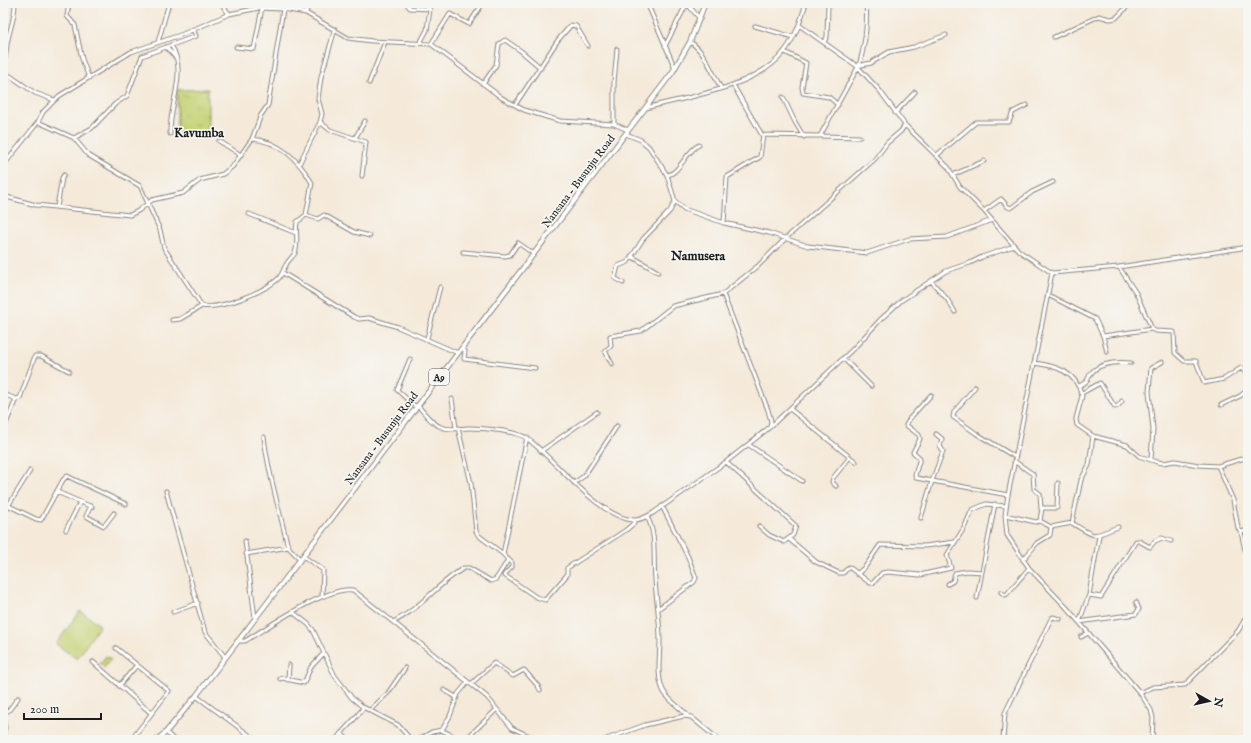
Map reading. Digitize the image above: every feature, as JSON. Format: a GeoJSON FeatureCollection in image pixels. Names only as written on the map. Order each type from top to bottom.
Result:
{"type":"FeatureCollection","features":[{"type":"Feature","properties":{"kind":"main road","name":"Nansana - Busunju Road"},"geometry":{"type":"LineString","coordinates":[[157,740],[166,732],[196,696],[416,406],[646,108],[675,68],[690,42],[705,3]]}},
{"type":"Feature","properties":{"kind":"street"},"geometry":{"type":"LineString","coordinates":[[3,64],[7,53],[7,42],[15,11],[15,3]]}},
{"type":"Feature","properties":{"kind":"street"},"geometry":{"type":"LineString","coordinates":[[69,3],[67,16],[75,25],[82,60],[89,78]]}},
{"type":"Feature","properties":{"kind":"street"},"geometry":{"type":"LineString","coordinates":[[158,42],[169,3]]}},
{"type":"Feature","properties":{"kind":"street"},"geometry":{"type":"LineString","coordinates":[[221,3],[229,14]]}},
{"type":"Feature","properties":{"kind":"street"},"geometry":{"type":"LineString","coordinates":[[306,13],[308,3]]}},
{"type":"Feature","properties":{"kind":"street"},"geometry":{"type":"LineString","coordinates":[[406,3],[410,8],[430,9],[426,30],[420,43]]}},
{"type":"Feature","properties":{"kind":"street"},"geometry":{"type":"LineString","coordinates":[[431,44],[450,14],[469,24],[483,3]]}},
{"type":"Feature","properties":{"kind":"street"},"geometry":{"type":"LineString","coordinates":[[647,3],[675,68]]}},
{"type":"Feature","properties":{"kind":"street"},"geometry":{"type":"LineString","coordinates":[[646,108],[733,85],[762,72],[785,52],[799,26],[806,3]]}},
{"type":"Feature","properties":{"kind":"street"},"geometry":{"type":"LineString","coordinates":[[824,42],[827,37],[828,5],[837,3]]}},
{"type":"Feature","properties":{"kind":"street"},"geometry":{"type":"LineString","coordinates":[[820,136],[858,66],[864,47],[867,24],[866,3]]}},
{"type":"Feature","properties":{"kind":"street"},"geometry":{"type":"LineString","coordinates":[[1054,37],[1099,16],[1112,19],[1116,18],[1131,3]]}},
{"type":"Feature","properties":{"kind":"street"},"geometry":{"type":"LineString","coordinates":[[665,46],[685,7],[689,6],[700,18]]}},
{"type":"Feature","properties":{"kind":"street"},"geometry":{"type":"LineString","coordinates":[[236,47],[254,49],[262,8]]}},
{"type":"Feature","properties":{"kind":"street"},"geometry":{"type":"LineString","coordinates":[[3,166],[38,122],[43,112],[54,100],[131,52],[229,14],[262,8],[283,8],[306,13],[348,38],[385,42],[431,44],[483,84],[515,105],[549,119],[614,124],[641,140],[649,147],[667,176],[675,201],[684,209],[724,223],[760,230],[808,246],[867,254],[909,239],[947,237],[992,220]]}},
{"type":"Feature","properties":{"kind":"street"},"geometry":{"type":"LineString","coordinates":[[3,196],[31,204],[130,215],[152,200],[183,193],[200,180],[223,174],[233,166],[252,139],[261,115],[268,105],[283,8]]}},
{"type":"Feature","properties":{"kind":"street"},"geometry":{"type":"LineString","coordinates":[[515,105],[541,68],[558,40],[572,25],[576,26],[588,46]]}},
{"type":"Feature","properties":{"kind":"street"},"geometry":{"type":"LineString","coordinates":[[755,26],[793,37]]}},
{"type":"Feature","properties":{"kind":"street"},"geometry":{"type":"LineString","coordinates":[[799,26],[858,66],[880,91],[905,125],[948,167],[960,187],[984,211],[1014,246],[1030,260],[1052,273],[1119,267],[1248,246]]}},
{"type":"Feature","properties":{"kind":"street"},"geometry":{"type":"LineString","coordinates":[[74,138],[92,128],[114,104],[127,96],[142,56],[196,36],[193,29]]}},
{"type":"Feature","properties":{"kind":"street"},"geometry":{"type":"LineString","coordinates":[[299,164],[320,122],[322,114],[318,99],[321,77],[335,29]]}},
{"type":"Feature","properties":{"kind":"street"},"geometry":{"type":"LineString","coordinates":[[858,66],[871,63],[889,52],[914,47],[946,35]]}},
{"type":"Feature","properties":{"kind":"street"},"geometry":{"type":"LineString","coordinates":[[483,84],[496,65],[500,44],[504,40],[521,51],[541,68]]}},
{"type":"Feature","properties":{"kind":"street"},"geometry":{"type":"LineString","coordinates":[[369,83],[385,42]]}},
{"type":"Feature","properties":{"kind":"street"},"geometry":{"type":"LineString","coordinates":[[690,42],[695,45],[711,68],[720,88]]}},
{"type":"Feature","properties":{"kind":"street"},"geometry":{"type":"LineString","coordinates":[[170,134],[170,123],[177,85],[178,62],[176,52],[171,45]]}},
{"type":"Feature","properties":{"kind":"street"},"geometry":{"type":"LineString","coordinates":[[166,47],[178,62]]}},
{"type":"Feature","properties":{"kind":"street"},"geometry":{"type":"LineString","coordinates":[[614,124],[614,82],[617,49]]}},
{"type":"Feature","properties":{"kind":"street"},"geometry":{"type":"LineString","coordinates":[[785,52],[806,63],[802,88],[803,93],[829,97],[838,105]]}},
{"type":"Feature","properties":{"kind":"street"},"geometry":{"type":"LineString","coordinates":[[3,71],[35,93],[54,100]]}},
{"type":"Feature","properties":{"kind":"street"},"geometry":{"type":"LineString","coordinates":[[724,223],[727,177],[760,157],[763,135],[733,85]]}},
{"type":"Feature","properties":{"kind":"street"},"geometry":{"type":"LineString","coordinates":[[895,113],[915,92]]}},
{"type":"Feature","properties":{"kind":"street"},"geometry":{"type":"LineString","coordinates":[[783,97],[804,137]]}},
{"type":"Feature","properties":{"kind":"street"},"geometry":{"type":"LineString","coordinates":[[937,155],[976,122],[1008,122],[1013,112],[1027,105]]}},
{"type":"Feature","properties":{"kind":"street"},"geometry":{"type":"LineString","coordinates":[[355,138],[365,121]]}},
{"type":"Feature","properties":{"kind":"street"},"geometry":{"type":"LineString","coordinates":[[38,122],[74,138],[88,155],[140,186],[167,254],[202,306]]}},
{"type":"Feature","properties":{"kind":"street"},"geometry":{"type":"LineString","coordinates":[[320,122],[330,130],[365,141],[366,144],[362,176]]}},
{"type":"Feature","properties":{"kind":"street"},"geometry":{"type":"LineString","coordinates":[[612,364],[605,352],[611,346],[610,336],[638,332],[673,306],[723,294],[758,266],[786,238],[875,158],[887,143],[901,131],[905,125]]}},
{"type":"Feature","properties":{"kind":"street"},"geometry":{"type":"LineString","coordinates":[[763,135],[860,137]]}},
{"type":"Feature","properties":{"kind":"street"},"geometry":{"type":"LineString","coordinates":[[172,320],[180,319],[202,306],[215,306],[250,296],[275,282],[283,274],[286,264],[296,252],[297,222],[306,215],[312,183],[299,164],[270,142],[252,139]]}},
{"type":"Feature","properties":{"kind":"street"},"geometry":{"type":"LineString","coordinates":[[219,141],[241,155]]}},
{"type":"Feature","properties":{"kind":"street"},"geometry":{"type":"LineString","coordinates":[[667,176],[672,174],[685,156],[700,145]]}},
{"type":"Feature","properties":{"kind":"street"},"geometry":{"type":"LineString","coordinates":[[953,175],[984,161]]}},
{"type":"Feature","properties":{"kind":"street"},"geometry":{"type":"LineString","coordinates":[[57,207],[62,178],[64,175]]}},
{"type":"Feature","properties":{"kind":"street"},"geometry":{"type":"LineString","coordinates":[[984,211],[1001,199],[1008,207],[1011,208],[1032,192],[1053,182]]}},
{"type":"Feature","properties":{"kind":"street"},"geometry":{"type":"LineString","coordinates":[[623,283],[616,280],[614,275],[618,266],[625,264],[643,240],[670,211],[675,201]]}},
{"type":"Feature","properties":{"kind":"street"},"geometry":{"type":"LineString","coordinates":[[249,214],[296,233]]}},
{"type":"Feature","properties":{"kind":"street"},"geometry":{"type":"LineString","coordinates":[[306,215],[318,219],[324,216],[348,230],[370,236]]}},
{"type":"Feature","properties":{"kind":"street"},"geometry":{"type":"LineString","coordinates":[[462,252],[505,256],[510,255],[518,243],[534,254]]}},
{"type":"Feature","properties":{"kind":"street"},"geometry":{"type":"LineString","coordinates":[[452,399],[457,428],[471,483],[476,530],[478,535],[512,562],[512,567],[504,575],[536,597],[545,600],[567,575],[567,568],[626,530],[635,520],[647,516],[662,506],[750,444],[790,409],[902,300],[946,271],[1014,246]]}},
{"type":"Feature","properties":{"kind":"street"},"geometry":{"type":"LineString","coordinates":[[631,256],[658,272]]}},
{"type":"Feature","properties":{"kind":"street"},"geometry":{"type":"LineString","coordinates":[[1119,267],[1136,293],[1152,329]]}},
{"type":"Feature","properties":{"kind":"street"},"geometry":{"type":"LineString","coordinates":[[1052,273],[1006,506],[1005,515],[1007,535],[1029,568],[1079,622],[1140,693],[1153,718],[1152,740]]}},
{"type":"Feature","properties":{"kind":"street"},"geometry":{"type":"LineString","coordinates":[[283,274],[354,317],[359,319],[369,318],[427,338],[458,353]]}},
{"type":"Feature","properties":{"kind":"street"},"geometry":{"type":"LineString","coordinates":[[931,281],[947,299],[955,312]]}},
{"type":"Feature","properties":{"kind":"street"},"geometry":{"type":"LineString","coordinates":[[427,338],[440,287]]}},
{"type":"Feature","properties":{"kind":"street"},"geometry":{"type":"LineString","coordinates":[[723,294],[768,410],[771,421],[770,427]]}},
{"type":"Feature","properties":{"kind":"street"},"geometry":{"type":"LineString","coordinates":[[1048,295],[1095,319],[1103,336],[1107,352]]}},
{"type":"Feature","properties":{"kind":"street"},"geometry":{"type":"LineString","coordinates":[[1103,336],[1152,329],[1155,331],[1174,332],[1175,353],[1184,362],[1196,361],[1204,383],[1224,379],[1240,368],[1242,368],[1248,375]]}},
{"type":"Feature","properties":{"kind":"street"},"geometry":{"type":"LineString","coordinates":[[462,348],[465,351],[464,359],[535,368]]}},
{"type":"Feature","properties":{"kind":"street"},"geometry":{"type":"LineString","coordinates":[[3,394],[20,398],[35,356],[41,356],[68,371]]}},
{"type":"Feature","properties":{"kind":"street"},"geometry":{"type":"LineString","coordinates":[[843,358],[871,386]]}},
{"type":"Feature","properties":{"kind":"street"},"geometry":{"type":"LineString","coordinates":[[410,359],[398,390],[438,426],[446,428],[471,428],[512,433],[527,437],[583,492],[620,516],[635,520]]}},
{"type":"Feature","properties":{"kind":"street"},"geometry":{"type":"LineString","coordinates":[[1079,386],[1088,382],[1093,371],[1102,366],[1116,362],[1130,363]]}},
{"type":"Feature","properties":{"kind":"street"},"geometry":{"type":"LineString","coordinates":[[1151,460],[1153,429],[1149,392],[1151,368],[1162,362]]}},
{"type":"Feature","properties":{"kind":"street"},"geometry":{"type":"LineString","coordinates":[[1034,364],[1064,370],[1079,386],[1082,393],[1082,400],[1076,419],[1077,425],[1093,436],[1127,445],[1139,456],[1163,463],[1175,461],[1199,465],[1218,466],[1248,457]]}},
{"type":"Feature","properties":{"kind":"street"},"geometry":{"type":"LineString","coordinates":[[1082,393],[1100,383],[1115,407],[1122,401]]}},
{"type":"Feature","properties":{"kind":"street"},"geometry":{"type":"LineString","coordinates":[[975,387],[954,412],[953,417],[1015,459],[1033,474],[1034,489],[1040,494],[1040,521]]}},
{"type":"Feature","properties":{"kind":"street"},"geometry":{"type":"LineString","coordinates":[[1221,405],[1240,396],[1248,390]]}},
{"type":"Feature","properties":{"kind":"street"},"geometry":{"type":"LineString","coordinates":[[931,395],[910,418],[906,425],[919,435],[920,439],[913,452],[920,460],[914,476],[917,479],[1008,495]]}},
{"type":"Feature","properties":{"kind":"street"},"geometry":{"type":"LineString","coordinates":[[3,431],[16,398]]}},
{"type":"Feature","properties":{"kind":"street"},"geometry":{"type":"LineString","coordinates":[[790,409],[856,462]]}},
{"type":"Feature","properties":{"kind":"street"},"geometry":{"type":"LineString","coordinates":[[541,451],[596,412]]}},
{"type":"Feature","properties":{"kind":"street"},"geometry":{"type":"LineString","coordinates":[[574,483],[584,476],[617,426]]}},
{"type":"Feature","properties":{"kind":"street"},"geometry":{"type":"LineString","coordinates":[[921,518],[943,451],[940,446],[942,439],[936,434]]}},
{"type":"Feature","properties":{"kind":"street"},"geometry":{"type":"LineString","coordinates":[[1072,523],[1081,480],[1089,465],[1093,436]]}},
{"type":"Feature","properties":{"kind":"street"},"geometry":{"type":"LineString","coordinates":[[264,437],[268,470],[289,547],[301,558],[323,570],[322,597]]}},
{"type":"Feature","properties":{"kind":"street"},"geometry":{"type":"LineString","coordinates":[[503,554],[527,437]]}},
{"type":"Feature","properties":{"kind":"street"},"geometry":{"type":"LineString","coordinates":[[750,444],[802,481]]}},
{"type":"Feature","properties":{"kind":"street"},"geometry":{"type":"LineString","coordinates":[[836,486],[832,482],[833,478],[850,458]]}},
{"type":"Feature","properties":{"kind":"street"},"geometry":{"type":"LineString","coordinates":[[726,462],[796,526],[789,539],[784,542],[769,535],[759,526]]}},
{"type":"Feature","properties":{"kind":"street"},"geometry":{"type":"LineString","coordinates":[[1218,466],[1233,500],[1238,528],[1241,532],[1248,563]]}},
{"type":"Feature","properties":{"kind":"street"},"geometry":{"type":"LineString","coordinates":[[8,506],[30,471]]}},
{"type":"Feature","properties":{"kind":"street"},"geometry":{"type":"LineString","coordinates":[[3,503],[40,520],[67,476],[126,504]]}},
{"type":"Feature","properties":{"kind":"street"},"geometry":{"type":"LineString","coordinates":[[1041,509],[1057,508],[1058,483]]}},
{"type":"Feature","properties":{"kind":"street"},"geometry":{"type":"LineString","coordinates":[[166,491],[205,632],[225,657]]}},
{"type":"Feature","properties":{"kind":"street"},"geometry":{"type":"LineString","coordinates":[[57,492],[92,507],[86,516],[104,526],[114,513]]}},
{"type":"Feature","properties":{"kind":"street"},"geometry":{"type":"LineString","coordinates":[[66,530],[80,502]]}},
{"type":"Feature","properties":{"kind":"street"},"geometry":{"type":"LineString","coordinates":[[955,573],[951,568],[947,555],[964,528],[972,510],[979,506],[995,504],[1006,506]]}},
{"type":"Feature","properties":{"kind":"street"},"geometry":{"type":"LineString","coordinates":[[976,598],[995,504]]}},
{"type":"Feature","properties":{"kind":"street"},"geometry":{"type":"LineString","coordinates":[[658,609],[694,582],[696,578],[690,562],[662,506]]}},
{"type":"Feature","properties":{"kind":"street"},"geometry":{"type":"LineString","coordinates":[[1005,515],[1036,522],[1040,521],[1051,527],[1072,523],[1092,536],[1099,536],[1118,527]]}},
{"type":"Feature","properties":{"kind":"street"},"geometry":{"type":"LineString","coordinates":[[647,516],[652,525],[662,688],[666,695],[688,716],[719,740]]}},
{"type":"Feature","properties":{"kind":"street"},"geometry":{"type":"LineString","coordinates":[[1024,560],[1037,543],[1050,535],[1051,527]]}},
{"type":"Feature","properties":{"kind":"street"},"geometry":{"type":"LineString","coordinates":[[1241,532],[1245,531],[1248,527]]}},
{"type":"Feature","properties":{"kind":"street"},"geometry":{"type":"LineString","coordinates":[[1241,532],[1248,534]]}},
{"type":"Feature","properties":{"kind":"street"},"geometry":{"type":"LineString","coordinates":[[1079,622],[1089,595],[1099,536]]}},
{"type":"Feature","properties":{"kind":"street"},"geometry":{"type":"LineString","coordinates":[[1089,595],[1101,597],[1136,541],[1150,547],[1155,541],[1162,538],[1171,541]]}},
{"type":"Feature","properties":{"kind":"street"},"geometry":{"type":"LineString","coordinates":[[789,539],[816,562],[839,573],[843,573],[849,567],[870,583],[873,583],[882,573],[888,572],[920,575],[951,568]]}},
{"type":"Feature","properties":{"kind":"street"},"geometry":{"type":"LineString","coordinates":[[245,541],[255,618]]}},
{"type":"Feature","properties":{"kind":"street"},"geometry":{"type":"LineString","coordinates":[[857,574],[875,555],[880,545],[925,546],[956,542]]}},
{"type":"Feature","properties":{"kind":"street"},"geometry":{"type":"LineString","coordinates":[[246,554],[289,547]]}},
{"type":"Feature","properties":{"kind":"street"},"geometry":{"type":"LineString","coordinates":[[393,622],[406,615],[464,568],[495,581],[508,559]]}},
{"type":"Feature","properties":{"kind":"street"},"geometry":{"type":"LineString","coordinates":[[1001,592],[1005,595],[1007,594],[1029,568]]}},
{"type":"Feature","properties":{"kind":"street"},"geometry":{"type":"LineString","coordinates":[[955,573],[967,571],[982,572]]}},
{"type":"Feature","properties":{"kind":"street"},"geometry":{"type":"LineString","coordinates":[[948,584],[953,582],[955,573]]}},
{"type":"Feature","properties":{"kind":"street"},"geometry":{"type":"LineString","coordinates":[[237,640],[245,641],[322,597],[338,590],[353,590],[487,697],[512,728],[538,740]]}},
{"type":"Feature","properties":{"kind":"street"},"geometry":{"type":"LineString","coordinates":[[1079,622],[1136,614],[1139,609],[1136,602]]}},
{"type":"Feature","properties":{"kind":"street"},"geometry":{"type":"LineString","coordinates":[[173,612],[198,603]]}},
{"type":"Feature","properties":{"kind":"street"},"geometry":{"type":"LineString","coordinates":[[294,613],[313,630],[323,654],[341,684],[352,698],[363,707],[371,709],[398,725],[411,740]]}},
{"type":"Feature","properties":{"kind":"street"},"geometry":{"type":"LineString","coordinates":[[1140,693],[1153,687],[1185,685],[1238,631],[1248,614]]}},
{"type":"Feature","properties":{"kind":"street"},"geometry":{"type":"LineString","coordinates":[[1003,740],[1005,713],[1012,698],[1051,619],[1053,617],[1060,619]]}},
{"type":"Feature","properties":{"kind":"street"},"geometry":{"type":"LineString","coordinates":[[1081,637],[1088,633]]}},
{"type":"Feature","properties":{"kind":"street"},"geometry":{"type":"LineString","coordinates":[[116,648],[169,691],[131,740]]}},
{"type":"Feature","properties":{"kind":"street"},"geometry":{"type":"LineString","coordinates":[[280,679],[304,683],[311,667],[323,654]]}},
{"type":"Feature","properties":{"kind":"street"},"geometry":{"type":"LineString","coordinates":[[93,662],[152,713]]}},
{"type":"Feature","properties":{"kind":"street"},"geometry":{"type":"LineString","coordinates":[[441,730],[450,716],[456,697],[494,663],[513,676],[524,670],[540,690]]}},
{"type":"Feature","properties":{"kind":"street"},"geometry":{"type":"LineString","coordinates":[[119,686],[137,665]]}},
{"type":"Feature","properties":{"kind":"street"},"geometry":{"type":"LineString","coordinates":[[288,680],[289,666]]}},
{"type":"Feature","properties":{"kind":"street"},"geometry":{"type":"LineString","coordinates":[[371,709],[388,693],[405,668]]}},
{"type":"Feature","properties":{"kind":"street"},"geometry":{"type":"LineString","coordinates":[[444,690],[456,697]]}},
{"type":"Feature","properties":{"kind":"street"},"geometry":{"type":"LineString","coordinates":[[196,696],[256,740]]}},
{"type":"Feature","properties":{"kind":"street"},"geometry":{"type":"LineString","coordinates":[[3,734],[5,728],[3,716],[18,698]]}},
{"type":"Feature","properties":{"kind":"street"},"geometry":{"type":"LineString","coordinates":[[336,740],[340,733],[362,710],[363,707]]}},
{"type":"Feature","properties":{"kind":"street"},"geometry":{"type":"LineString","coordinates":[[418,740],[432,732],[441,730],[462,740],[496,710]]}},
{"type":"Feature","properties":{"kind":"street"},"geometry":{"type":"LineString","coordinates":[[604,740],[645,725],[688,716]]}},
{"type":"Feature","properties":{"kind":"street"},"geometry":{"type":"LineString","coordinates":[[166,732],[174,740]]}},
{"type":"Feature","properties":{"kind":"street"},"geometry":{"type":"LineString","coordinates":[[340,733],[348,740]]}},
{"type":"Feature","properties":{"kind":"green space"},"geometry":{"type":"Polygon","coordinates":[[[208,89],[208,133],[177,132],[177,90],[208,89]]]}},
{"type":"Feature","properties":{"kind":"green space"},"geometry":{"type":"Polygon","coordinates":[[[80,611],[100,625],[77,659],[56,644],[80,611]]]}},
{"type":"Feature","properties":{"kind":"green space"},"geometry":{"type":"Polygon","coordinates":[[[106,656],[111,659],[104,668],[100,664],[106,656]]]}},
{"type":"Feature","properties":{"kind":"district","name":"Kavumba"},"geometry":{"type":"Point","coordinates":[199,132]}},
{"type":"Feature","properties":{"kind":"district","name":"Namusera"},"geometry":{"type":"Point","coordinates":[698,255]}}]}
